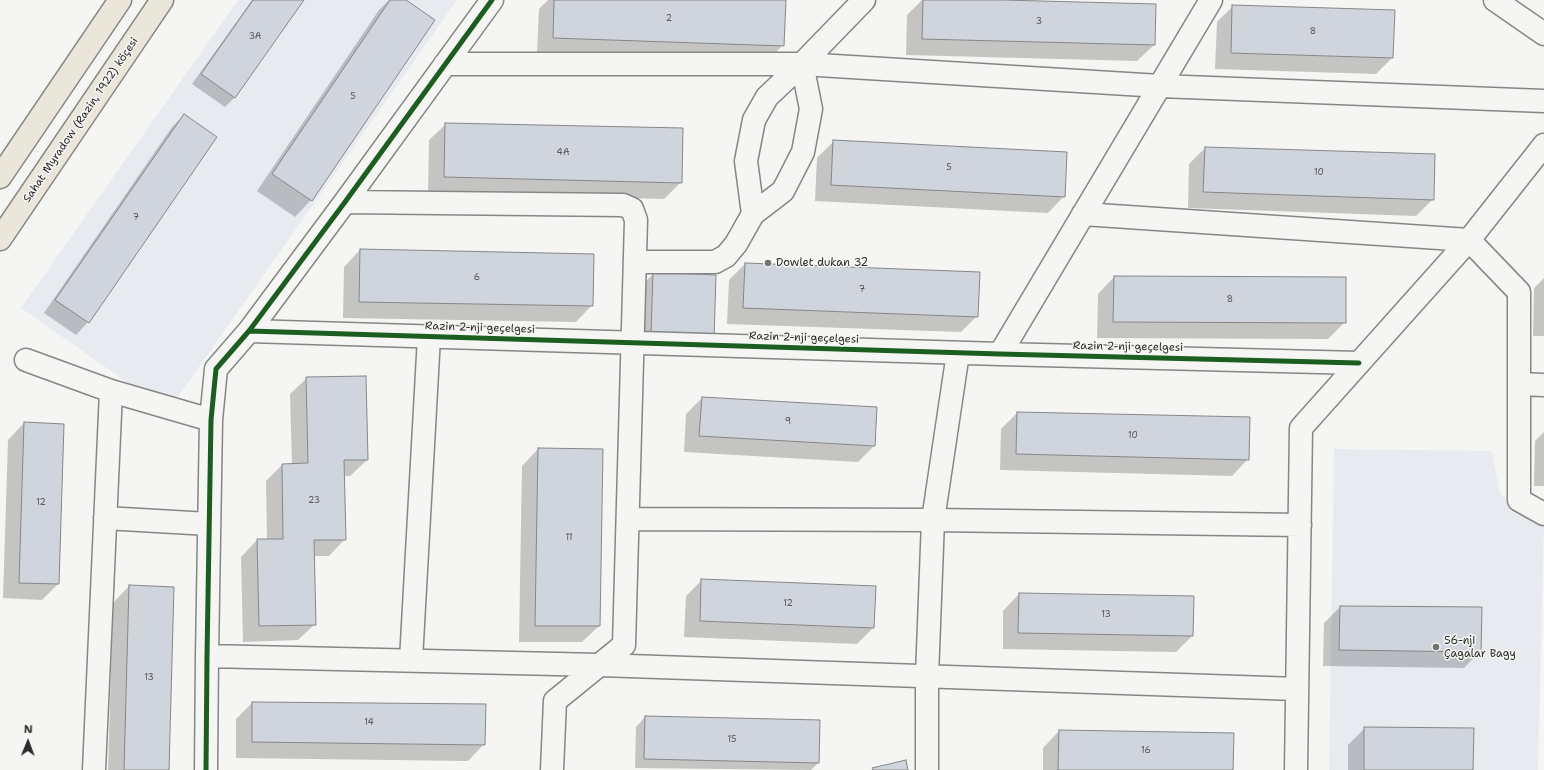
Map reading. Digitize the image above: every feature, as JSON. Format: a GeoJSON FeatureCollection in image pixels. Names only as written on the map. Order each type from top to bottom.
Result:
{"type":"FeatureCollection","features":[{"type":"Feature","properties":{"kind":"main road"},"geometry":{"type":"LineString","coordinates":[[0,177],[19,146],[120,0]]}},
{"type":"Feature","properties":{"kind":"main road","name":"Sahat Myradow (Razin, 1922) köçesi"},"geometry":{"type":"LineString","coordinates":[[0,239],[162,0]]}},
{"type":"Feature","properties":{"kind":"main road"},"geometry":{"type":"LineString","coordinates":[[0,162],[19,146]]}},
{"type":"Feature","properties":{"kind":"street"},"geometry":{"type":"LineString","coordinates":[[206,770],[206,656],[211,420],[216,369],[249,332],[346,202],[492,0]]}},
{"type":"Feature","properties":{"kind":"street"},"geometry":{"type":"LineString","coordinates":[[753,214],[746,161],[754,120],[768,97],[864,0]]}},
{"type":"Feature","properties":{"kind":"street"},"geometry":{"type":"LineString","coordinates":[[1000,354],[1211,0]]}},
{"type":"Feature","properties":{"kind":"street"},"geometry":{"type":"LineString","coordinates":[[1494,0],[1544,34]]}},
{"type":"Feature","properties":{"kind":"street"},"geometry":{"type":"LineString","coordinates":[[445,64],[802,64],[1160,86],[1544,101]]}},
{"type":"Feature","properties":{"kind":"street"},"geometry":{"type":"LineString","coordinates":[[635,262],[714,262],[726,256],[736,244],[753,214],[783,191],[803,152],[811,109],[802,64]]}},
{"type":"Feature","properties":{"kind":"street"},"geometry":{"type":"LineString","coordinates":[[1296,770],[1301,428],[1469,240],[1544,145]]}},
{"type":"Feature","properties":{"kind":"street"},"geometry":{"type":"LineString","coordinates":[[346,202],[623,205],[632,209],[636,220],[634,343],[624,646],[555,701],[552,770]]}},
{"type":"Feature","properties":{"kind":"street"},"geometry":{"type":"LineString","coordinates":[[1083,214],[1469,240],[1519,292],[1519,500],[1544,514]]}},
{"type":"Feature","properties":{"kind":"street","name":"Razin 2-nji geçelgesi"},"geometry":{"type":"LineString","coordinates":[[249,332],[1359,363]]}},
{"type":"Feature","properties":{"kind":"street"},"geometry":{"type":"LineString","coordinates":[[410,660],[429,337]]}},
{"type":"Feature","properties":{"kind":"street"},"geometry":{"type":"LineString","coordinates":[[927,770],[927,676],[933,520],[958,352]]}},
{"type":"Feature","properties":{"kind":"street"},"geometry":{"type":"LineString","coordinates":[[26,360],[111,391],[211,420]]}},
{"type":"Feature","properties":{"kind":"street"},"geometry":{"type":"LineString","coordinates":[[1519,384],[1544,385]]}},
{"type":"Feature","properties":{"kind":"street"},"geometry":{"type":"LineString","coordinates":[[94,770],[111,391]]}},
{"type":"Feature","properties":{"kind":"street"},"geometry":{"type":"LineString","coordinates":[[105,518],[209,524]]}},
{"type":"Feature","properties":{"kind":"street"},"geometry":{"type":"LineString","coordinates":[[628,519],[933,520],[1300,525]]}},
{"type":"Feature","properties":{"kind":"street"},"geometry":{"type":"LineString","coordinates":[[206,656],[600,664],[1297,689]]}},
{"type":"Feature","properties":{"kind":"shaded area"},"geometry":{"type":"Polygon","coordinates":[[[238,0],[457,0],[168,411],[21,308],[238,0]]]}},
{"type":"Feature","properties":{"kind":"shaded area","name":"56-nji Çagalar Bagy"},"geometry":{"type":"Polygon","coordinates":[[[1334,449],[1492,451],[1500,494],[1544,524],[1538,770],[1329,770],[1334,449]]]}},
{"type":"Feature","properties":{"kind":"building"},"geometry":{"type":"Polygon","coordinates":[[[253,0],[304,0],[235,98],[201,74],[253,0]]]}},
{"type":"Feature","properties":{"kind":"building"},"geometry":{"type":"Polygon","coordinates":[[[390,0],[406,0],[435,20],[312,201],[272,174],[390,0]]]}},
{"type":"Feature","properties":{"kind":"building"},"geometry":{"type":"Polygon","coordinates":[[[554,0],[786,0],[784,46],[553,38],[554,0]]]}},
{"type":"Feature","properties":{"kind":"building"},"geometry":{"type":"Polygon","coordinates":[[[923,0],[1003,0],[1156,4],[1155,45],[922,39],[923,0]]]}},
{"type":"Feature","properties":{"kind":"building"},"geometry":{"type":"Polygon","coordinates":[[[1232,5],[1395,10],[1393,58],[1231,53],[1232,5]]]}},
{"type":"Feature","properties":{"kind":"building"},"geometry":{"type":"Polygon","coordinates":[[[184,114],[217,137],[89,323],[55,300],[184,114]]]}},
{"type":"Feature","properties":{"kind":"building"},"geometry":{"type":"Polygon","coordinates":[[[445,123],[683,128],[682,183],[444,177],[445,123]]]}},
{"type":"Feature","properties":{"kind":"building"},"geometry":{"type":"Polygon","coordinates":[[[833,140],[1067,152],[1065,197],[831,185],[833,140]]]}},
{"type":"Feature","properties":{"kind":"building"},"geometry":{"type":"Polygon","coordinates":[[[1205,147],[1435,154],[1434,200],[1203,192],[1205,147]]]}},
{"type":"Feature","properties":{"kind":"building"},"geometry":{"type":"Polygon","coordinates":[[[360,249],[594,254],[593,306],[359,302],[360,249]]]}},
{"type":"Feature","properties":{"kind":"building"},"geometry":{"type":"Polygon","coordinates":[[[745,263],[980,272],[978,317],[743,308],[745,263]]]}},
{"type":"Feature","properties":{"kind":"building"},"geometry":{"type":"Polygon","coordinates":[[[653,272],[716,275],[714,339],[651,336],[653,272]]]}},
{"type":"Feature","properties":{"kind":"building"},"geometry":{"type":"Polygon","coordinates":[[[1114,276],[1346,277],[1346,323],[1113,322],[1114,276]]]}},
{"type":"Feature","properties":{"kind":"building"},"geometry":{"type":"Polygon","coordinates":[[[366,376],[368,460],[344,460],[346,540],[314,540],[316,625],[259,626],[257,539],[283,539],[282,464],[308,463],[306,377],[366,376]]]}},
{"type":"Feature","properties":{"kind":"building"},"geometry":{"type":"Polygon","coordinates":[[[702,397],[877,407],[875,446],[699,436],[702,397]]]}},
{"type":"Feature","properties":{"kind":"building"},"geometry":{"type":"Polygon","coordinates":[[[1017,412],[1250,417],[1249,460],[1016,454],[1017,412]]]}},
{"type":"Feature","properties":{"kind":"building"},"geometry":{"type":"Polygon","coordinates":[[[24,422],[64,424],[59,584],[19,583],[24,422]]]}},
{"type":"Feature","properties":{"kind":"building"},"geometry":{"type":"Polygon","coordinates":[[[538,448],[603,449],[600,626],[535,626],[538,448]]]}},
{"type":"Feature","properties":{"kind":"building"},"geometry":{"type":"Polygon","coordinates":[[[701,579],[876,586],[874,628],[700,621],[701,579]]]}},
{"type":"Feature","properties":{"kind":"building"},"geometry":{"type":"Polygon","coordinates":[[[129,585],[174,587],[169,770],[124,770],[129,585]]]}},
{"type":"Feature","properties":{"kind":"building"},"geometry":{"type":"Polygon","coordinates":[[[1019,593],[1194,596],[1193,636],[1018,633],[1019,593]]]}},
{"type":"Feature","properties":{"kind":"building"},"geometry":{"type":"Polygon","coordinates":[[[1340,606],[1482,607],[1481,652],[1339,650],[1340,606]]]}},
{"type":"Feature","properties":{"kind":"building"},"geometry":{"type":"Polygon","coordinates":[[[252,702],[486,704],[485,745],[252,742],[252,702]]]}},
{"type":"Feature","properties":{"kind":"building"},"geometry":{"type":"Polygon","coordinates":[[[645,716],[820,720],[819,763],[644,759],[645,716]]]}},
{"type":"Feature","properties":{"kind":"building"},"geometry":{"type":"Polygon","coordinates":[[[1364,727],[1474,728],[1473,770],[1364,770],[1364,727]]]}},
{"type":"Feature","properties":{"kind":"building"},"geometry":{"type":"Polygon","coordinates":[[[1059,730],[1234,733],[1233,770],[1058,770],[1059,730]]]}},
{"type":"Feature","properties":{"kind":"building"},"geometry":{"type":"Polygon","coordinates":[[[906,760],[908,770],[873,770],[872,768],[906,760]]]}},
{"type":"Feature","properties":{"kind":"cycle path"},"geometry":{"type":"LineString","coordinates":[[206,770],[211,420],[216,369],[249,331],[492,0]]}},
{"type":"Feature","properties":{"kind":"cycle path"},"geometry":{"type":"LineString","coordinates":[[249,331],[1000,354],[1359,363]]}},
{"type":"Feature","properties":{"kind":"place","name":"Dowlet dukan 32"},"geometry":{"type":"Point","coordinates":[768,263]}},
{"type":"Feature","properties":{"kind":"place","name":"56-nji Çagalar Bagy"},"geometry":{"type":"Point","coordinates":[1436,647]}}]}
